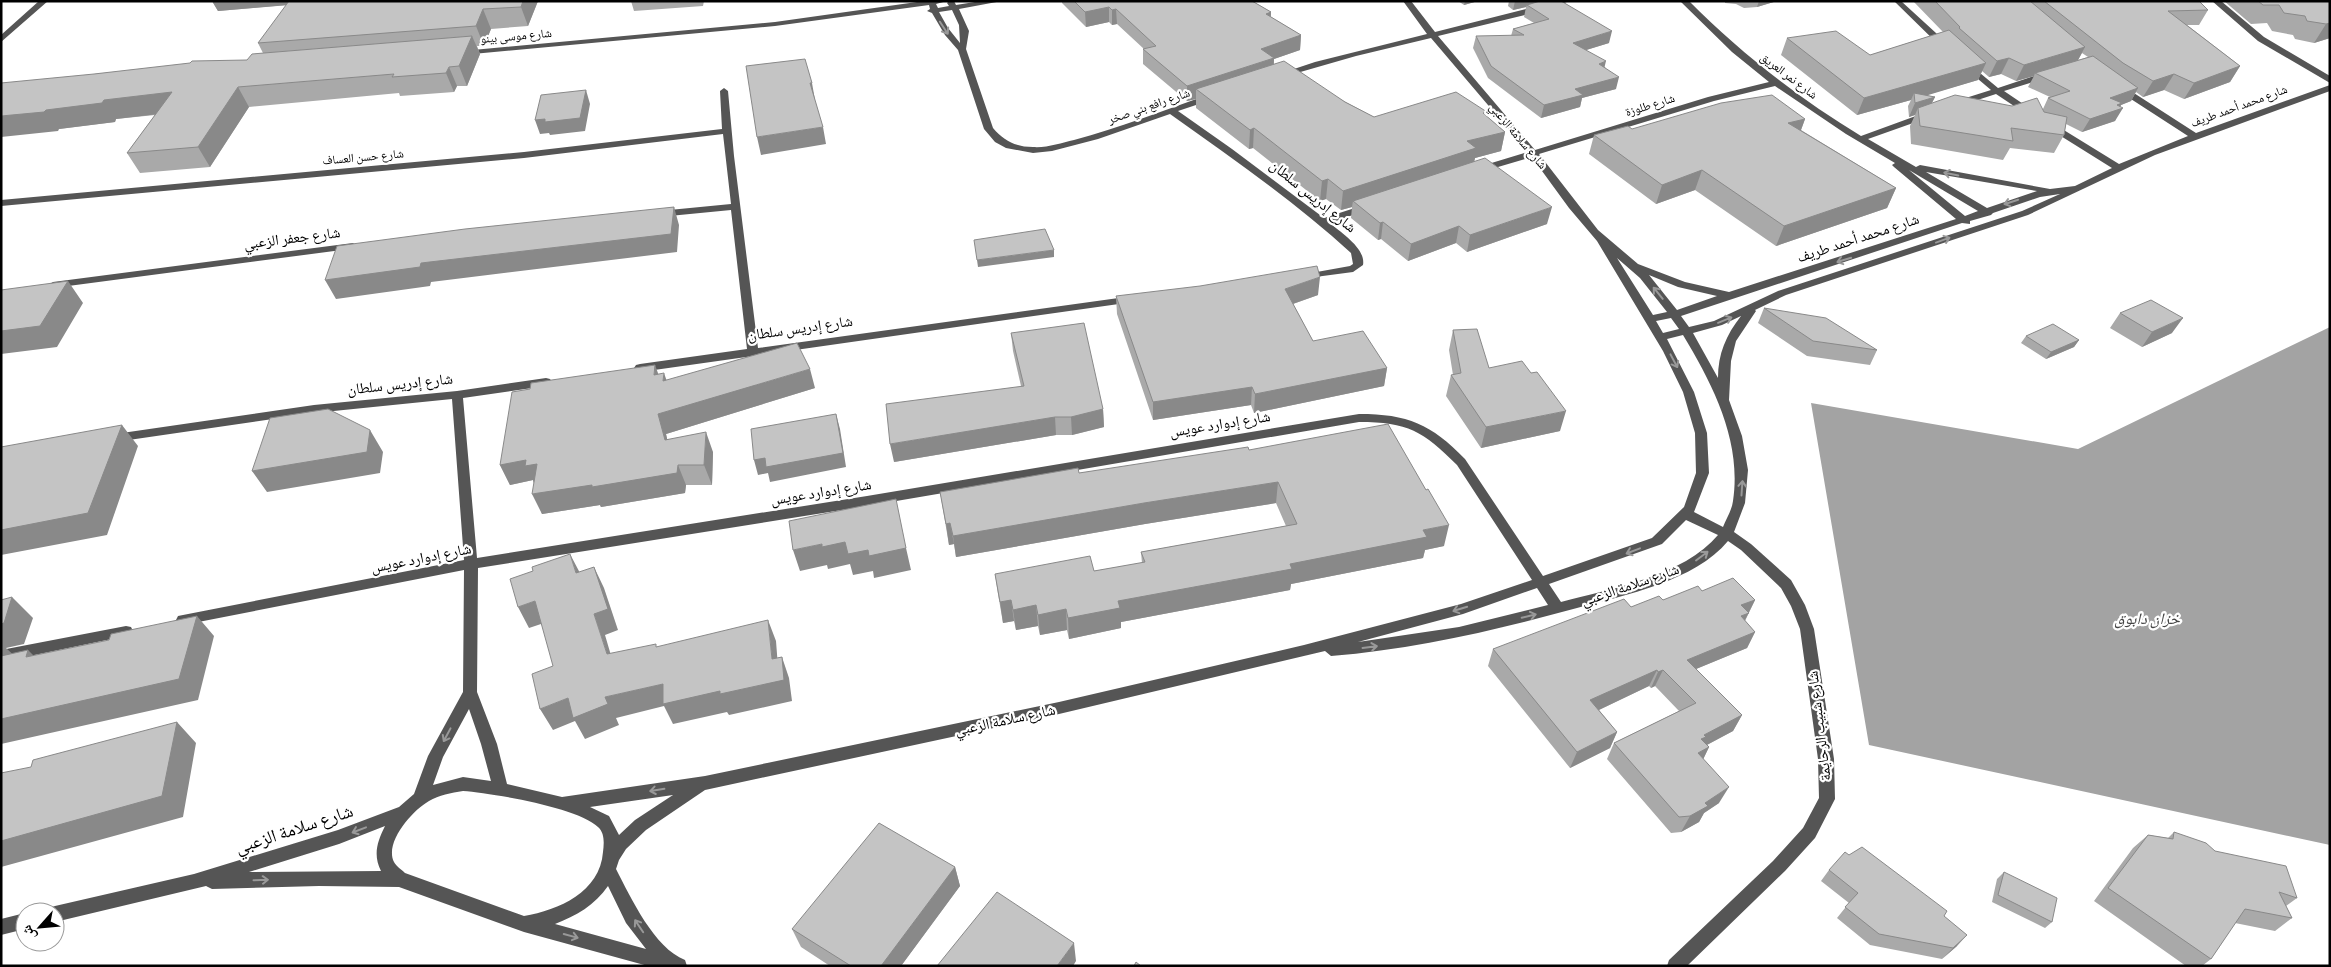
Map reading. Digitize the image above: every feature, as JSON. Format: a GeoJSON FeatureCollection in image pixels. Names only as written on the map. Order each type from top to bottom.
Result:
{"type":"FeatureCollection","features":[{"type":"Feature","properties":{"kind":"street"},"geometry":{"type":"LineString","coordinates":[[1,40],[44,1]]}},
{"type":"Feature","properties":{"kind":"street"},"geometry":{"type":"LineString","coordinates":[[933,7],[943,1]]}},
{"type":"Feature","properties":{"kind":"street","name":"شارع سلامة الزعبي"},"geometry":{"type":"LineString","coordinates":[[562,804],[706,783],[1059,708],[1304,651],[1414,623],[1657,541],[1674,530],[1697,496],[1702,478],[1702,438],[1694,408],[1682,376],[1650,319],[1602,241],[1570,203],[1534,154],[1431,34],[1407,1]]}},
{"type":"Feature","properties":{"kind":"street"},"geometry":{"type":"LineString","coordinates":[[1277,76],[1342,56],[1431,34],[1516,16],[1566,1]]}},
{"type":"Feature","properties":{"kind":"street","name":"شارع نمر العريق"},"geometry":{"type":"LineString","coordinates":[[1684,1],[1738,52],[1796,99],[1890,157],[2002,220]]}},
{"type":"Feature","properties":{"kind":"street"},"geometry":{"type":"LineString","coordinates":[[2216,1],[2261,39],[2330,80]]}},
{"type":"Feature","properties":{"kind":"street"},"geometry":{"type":"LineString","coordinates":[[933,7],[994,2]]}},
{"type":"Feature","properties":{"kind":"street"},"geometry":{"type":"LineString","coordinates":[[1897,2],[1950,50]]}},
{"type":"Feature","properties":{"kind":"street","name":"شارع رافع بني صخر"},"geometry":{"type":"LineString","coordinates":[[952,5],[964,28],[966,40],[962,49]]}},
{"type":"Feature","properties":{"kind":"street","name":"شارع موسى بينو"},"geometry":{"type":"LineString","coordinates":[[458,54],[709,31],[933,7]]}},
{"type":"Feature","properties":{"kind":"street","name":"شارع رافع بني صخر"},"geometry":{"type":"LineString","coordinates":[[933,7],[952,40],[962,49],[989,129],[998,140],[1009,146],[1033,150],[1052,148],[1095,137],[1224,93]]}},
{"type":"Feature","properties":{"kind":"street"},"geometry":{"type":"LineString","coordinates":[[1964,62],[1997,91],[2118,168]]}},
{"type":"Feature","properties":{"kind":"street"},"geometry":{"type":"LineString","coordinates":[[1860,139],[2051,74]]}},
{"type":"Feature","properties":{"kind":"street"},"geometry":{"type":"LineString","coordinates":[[2110,82],[2196,137]]}},
{"type":"Feature","properties":{"kind":"street","name":"شارع طلوزة"},"geometry":{"type":"LineString","coordinates":[[1466,174],[1712,99],[1776,83]]}},
{"type":"Feature","properties":{"kind":"street","name":"شارع محمد أحمد طريف"},"geometry":{"type":"LineString","coordinates":[[1661,338],[1718,323],[1782,293],[2054,202],[2118,168],[2330,88]]}},
{"type":"Feature","properties":{"kind":"street"},"geometry":{"type":"LineString","coordinates":[[724,91],[727,132],[753,351]]}},
{"type":"Feature","properties":{"kind":"street","name":"شارع إدريس سلطان"},"geometry":{"type":"LineString","coordinates":[[1171,111],[1229,151],[1323,222],[1356,252],[1359,259],[1358,265],[1340,273],[1293,279]]}},
{"type":"Feature","properties":{"kind":"street","name":"شارع حسن العساف"},"geometry":{"type":"LineString","coordinates":[[1,204],[524,154],[727,132]]}},
{"type":"Feature","properties":{"kind":"street","name":"شارع نمر العريق"},"geometry":{"type":"LineString","coordinates":[[1890,157],[1901,170],[1975,229]]}},
{"type":"Feature","properties":{"kind":"street"},"geometry":{"type":"LineString","coordinates":[[1909,166],[2050,191]]}},
{"type":"Feature","properties":{"kind":"street","name":"شارع محمد أحمد طريف"},"geometry":{"type":"LineString","coordinates":[[1650,319],[1676,315],[1729,295],[1886,246],[1984,211],[2050,191],[2076,189]]}},
{"type":"Feature","properties":{"kind":"street"},"geometry":{"type":"LineString","coordinates":[[1323,222],[1381,202]]}},
{"type":"Feature","properties":{"kind":"street"},"geometry":{"type":"LineString","coordinates":[[652,215],[737,206]]}},
{"type":"Feature","properties":{"kind":"street","name":"شارع سلامة الزعبي"},"geometry":{"type":"LineString","coordinates":[[1304,651],[1404,643],[1558,609],[1622,591],[1676,571],[1699,559],[1727,534],[1741,501],[1743,486],[1736,438],[1726,408],[1713,378],[1688,332],[1676,315],[1647,279],[1602,241]]}},
{"type":"Feature","properties":{"kind":"street","name":"شارع جعفر الزعبي"},"geometry":{"type":"LineString","coordinates":[[44,287],[167,269],[367,244]]}},
{"type":"Feature","properties":{"kind":"street"},"geometry":{"type":"LineString","coordinates":[[1629,262],[1682,284],[1729,295]]}},
{"type":"Feature","properties":{"kind":"street","name":"شارع إدريس سلطان"},"geometry":{"type":"LineString","coordinates":[[625,370],[1149,297]]}},
{"type":"Feature","properties":{"kind":"street"},"geometry":{"type":"LineString","coordinates":[[1726,408],[1724,362],[1727,347],[1741,323],[1753,308]]}},
{"type":"Feature","properties":{"kind":"street","name":"شارع إدريس سلطان"},"geometry":{"type":"LineString","coordinates":[[99,440],[314,409],[457,395],[556,380]]}},
{"type":"Feature","properties":{"kind":"street"},"geometry":{"type":"LineString","coordinates":[[457,395],[471,564],[470,692],[491,750],[501,789]]}},
{"type":"Feature","properties":{"kind":"street","name":"شارع إدوارد عويس"},"geometry":{"type":"LineString","coordinates":[[170,622],[471,564],[867,502],[1208,442],[1360,418],[1381,417],[1397,418],[1420,427],[1442,441],[1461,462],[1558,609]]}},
{"type":"Feature","properties":{"kind":"street","name":"شارع شبيب الرحايمة"},"geometry":{"type":"LineString","coordinates":[[1675,966],[1779,866],[1809,832],[1827,799],[1826,758],[1810,647],[1807,629],[1798,605],[1786,584],[1746,547],[1727,534],[1686,514]]}},
{"type":"Feature","properties":{"kind":"street"},"geometry":{"type":"LineString","coordinates":[[1,656],[142,628]]}},
{"type":"Feature","properties":{"kind":"street"},"geometry":{"type":"LineString","coordinates":[[420,798],[436,756],[470,692]]}},
{"type":"Feature","properties":{"kind":"street","name":"شارع سلامة الزعبي"},"geometry":{"type":"LineString","coordinates":[[524,924],[541,922],[572,910],[596,889],[621,842],[645,822],[706,783]]}},
{"type":"Feature","properties":{"kind":"street"},"geometry":{"type":"LineString","coordinates":[[463,784],[478,784],[501,789],[590,813],[603,821],[611,832],[610,863],[632,917],[648,939],[675,964],[524,924],[402,880],[391,872],[387,865],[385,847],[391,832],[404,812],[420,798],[435,791],[463,784]]}},
{"type":"Feature","properties":{"kind":"street","name":"شارع سلامة الزعبي"},"geometry":{"type":"LineString","coordinates":[[65,912],[194,882],[339,837],[404,812]]}},
{"type":"Feature","properties":{"kind":"street","name":"شارع سلامة الزعبي"},"geometry":{"type":"LineString","coordinates":[[194,882],[320,878],[402,880]]}},
{"type":"Feature","properties":{"kind":"street"},"geometry":{"type":"LineString","coordinates":[[1,927],[15,924]]}},
{"type":"Feature","properties":{"kind":"water","name":"خزان دابوق"},"geometry":{"type":"Polygon","coordinates":[[[2330,327],[2330,845],[1869,745],[1811,403],[2078,449],[2330,327]]]}},
{"type":"Feature","properties":{"kind":"building"},"geometry":{"type":"Polygon","coordinates":[[[289,1],[523,1],[521,7],[483,9],[476,26],[258,43],[289,1]]]}},
{"type":"Feature","properties":{"kind":"building"},"geometry":{"type":"Polygon","coordinates":[[[1074,1],[1252,1],[1271,12],[1266,14],[1301,35],[1261,49],[1274,58],[1187,86],[1143,49],[1156,46],[1116,9],[1112,10],[1109,7],[1085,12],[1074,1]]]}},
{"type":"Feature","properties":{"kind":"building"},"geometry":{"type":"Polygon","coordinates":[[[1540,1],[1561,1],[1612,31],[1573,43],[1606,61],[1599,64],[1619,77],[1575,89],[1583,95],[1544,105],[1491,66],[1476,36],[1524,35],[1513,29],[1549,19],[1527,5],[1540,1]]]}},
{"type":"Feature","properties":{"kind":"building"},"geometry":{"type":"Polygon","coordinates":[[[1935,1],[2030,1],[2085,47],[2024,65],[2009,58],[1997,61],[1959,28],[1935,1]]]}},
{"type":"Feature","properties":{"kind":"building"},"geometry":{"type":"Polygon","coordinates":[[[2044,1],[2199,1],[2208,10],[2168,11],[2240,66],[2194,83],[2174,74],[2153,81],[2123,63],[2044,1]]]}},
{"type":"Feature","properties":{"kind":"building"},"geometry":{"type":"Polygon","coordinates":[[[2258,1],[2330,1],[2330,23],[2307,21],[2305,16],[2284,13],[2279,5],[2263,5],[2258,1]]]}},
{"type":"Feature","properties":{"kind":"building"},"geometry":{"type":"Polygon","coordinates":[[[1949,30],[1986,63],[1864,98],[1787,38],[1836,31],[1870,55],[1949,30]]]}},
{"type":"Feature","properties":{"kind":"building"},"geometry":{"type":"Polygon","coordinates":[[[472,36],[459,66],[449,67],[446,73],[392,77],[394,74],[238,87],[198,147],[127,153],[172,92],[104,100],[102,103],[46,110],[44,112],[1,116],[1,83],[190,63],[192,61],[247,60],[252,54],[472,36]]]}},
{"type":"Feature","properties":{"kind":"building"},"geometry":{"type":"Polygon","coordinates":[[[2093,56],[2138,88],[2110,98],[2122,103],[2117,105],[2123,108],[2090,119],[2048,98],[2070,91],[2035,73],[2093,56]]]}},
{"type":"Feature","properties":{"kind":"building"},"geometry":{"type":"Polygon","coordinates":[[[805,59],[823,127],[757,137],[746,66],[805,59]]]}},
{"type":"Feature","properties":{"kind":"building"},"geometry":{"type":"Polygon","coordinates":[[[1284,61],[1345,102],[1374,117],[1456,92],[1487,112],[1483,113],[1505,132],[1467,141],[1476,148],[1343,191],[1328,179],[1322,181],[1254,128],[1250,130],[1196,89],[1284,61]]]}},
{"type":"Feature","properties":{"kind":"building"},"geometry":{"type":"Polygon","coordinates":[[[586,90],[580,118],[545,122],[545,119],[535,120],[541,95],[586,90]]]}},
{"type":"Feature","properties":{"kind":"building"},"geometry":{"type":"Polygon","coordinates":[[[1914,93],[1935,97],[1915,103],[1914,93]]]}},
{"type":"Feature","properties":{"kind":"building"},"geometry":{"type":"Polygon","coordinates":[[[1772,95],[1805,119],[1788,123],[1896,188],[1784,226],[1702,170],[1662,185],[1594,135],[1628,126],[1632,129],[1721,103],[1772,95]]]}},
{"type":"Feature","properties":{"kind":"building"},"geometry":{"type":"Polygon","coordinates":[[[1955,95],[2012,106],[2037,98],[2044,112],[2067,117],[2064,135],[2011,128],[2013,141],[1920,126],[1918,108],[1955,95]]]}},
{"type":"Feature","properties":{"kind":"building"},"geometry":{"type":"Polygon","coordinates":[[[1485,158],[1552,207],[1470,235],[1459,226],[1411,244],[1383,222],[1380,223],[1353,201],[1485,158]]]}},
{"type":"Feature","properties":{"kind":"building"},"geometry":{"type":"Polygon","coordinates":[[[674,207],[671,234],[421,263],[420,267],[325,280],[337,246],[465,229],[674,207]]]}},
{"type":"Feature","properties":{"kind":"building"},"geometry":{"type":"Polygon","coordinates":[[[1045,229],[1054,250],[977,260],[974,240],[1045,229]]]}},
{"type":"Feature","properties":{"kind":"building"},"geometry":{"type":"Polygon","coordinates":[[[1317,266],[1320,277],[1285,289],[1313,341],[1363,331],[1387,368],[1255,394],[1252,387],[1153,402],[1116,296],[1200,286],[1317,266]]]}},
{"type":"Feature","properties":{"kind":"building"},"geometry":{"type":"Polygon","coordinates":[[[68,281],[40,326],[1,331],[1,290],[68,281]]]}},
{"type":"Feature","properties":{"kind":"building"},"geometry":{"type":"Polygon","coordinates":[[[2151,300],[2183,318],[2152,332],[2120,313],[2151,300]]]}},
{"type":"Feature","properties":{"kind":"building"},"geometry":{"type":"Polygon","coordinates":[[[1764,308],[1826,318],[1877,350],[1813,341],[1764,308]]]}},
{"type":"Feature","properties":{"kind":"building"},"geometry":{"type":"Polygon","coordinates":[[[1084,323],[1103,409],[1071,417],[1055,417],[890,444],[886,404],[1024,386],[1011,333],[1084,323]]]}},
{"type":"Feature","properties":{"kind":"building"},"geometry":{"type":"Polygon","coordinates":[[[2053,324],[2079,340],[2051,352],[2026,336],[2053,324]]]}},
{"type":"Feature","properties":{"kind":"building"},"geometry":{"type":"Polygon","coordinates":[[[1477,329],[1489,368],[1522,361],[1531,373],[1537,372],[1566,411],[1486,427],[1451,375],[1461,373],[1453,330],[1477,329]]]}},
{"type":"Feature","properties":{"kind":"building"},"geometry":{"type":"Polygon","coordinates":[[[797,343],[810,369],[658,414],[665,440],[706,432],[704,465],[678,465],[677,473],[592,487],[592,485],[532,494],[537,464],[525,466],[526,460],[500,465],[512,392],[530,389],[531,383],[655,365],[654,375],[664,373],[663,381],[797,343]]]}},
{"type":"Feature","properties":{"kind":"building"},"geometry":{"type":"Polygon","coordinates":[[[328,409],[370,430],[367,452],[252,471],[270,418],[328,409]]]}},
{"type":"Feature","properties":{"kind":"building"},"geometry":{"type":"Polygon","coordinates":[[[836,414],[843,453],[766,467],[765,458],[754,460],[751,429],[836,414]]]}},
{"type":"Feature","properties":{"kind":"building"},"geometry":{"type":"Polygon","coordinates":[[[1388,424],[1426,490],[1428,489],[1449,525],[1423,530],[1427,537],[1290,564],[1292,569],[1118,601],[1120,608],[1068,618],[1066,609],[1038,615],[1036,605],[1013,610],[1011,600],[1000,602],[995,574],[1090,556],[1094,571],[1145,562],[1141,552],[1297,524],[1278,482],[953,536],[950,523],[946,524],[940,492],[1078,468],[1079,473],[1248,447],[1249,450],[1388,424]]]}},
{"type":"Feature","properties":{"kind":"building"},"geometry":{"type":"Polygon","coordinates":[[[122,425],[88,513],[1,530],[1,447],[122,425]]]}},
{"type":"Feature","properties":{"kind":"building"},"geometry":{"type":"Polygon","coordinates":[[[896,499],[906,548],[869,556],[868,550],[848,554],[845,542],[822,547],[822,544],[793,550],[789,521],[896,499]]]}},
{"type":"Feature","properties":{"kind":"building"},"geometry":{"type":"Polygon","coordinates":[[[570,554],[576,573],[594,567],[608,609],[594,614],[607,654],[656,644],[656,647],[768,620],[772,659],[782,657],[784,680],[720,694],[720,691],[663,704],[663,684],[605,697],[608,704],[573,718],[568,698],[540,709],[532,674],[553,666],[535,601],[518,607],[510,579],[533,571],[532,567],[570,554]]]}},
{"type":"Feature","properties":{"kind":"building"},"geometry":{"type":"Polygon","coordinates":[[[1733,578],[1755,600],[1741,605],[1749,613],[1741,616],[1755,632],[1687,660],[1742,715],[1704,735],[1706,737],[1701,739],[1709,747],[1698,753],[1729,787],[1705,803],[1708,806],[1690,816],[1679,817],[1614,743],[1696,703],[1663,670],[1658,672],[1657,670],[1590,700],[1617,732],[1577,752],[1493,649],[1624,599],[1631,607],[1659,596],[1663,600],[1698,586],[1702,591],[1733,578]]]}},
{"type":"Feature","properties":{"kind":"building"},"geometry":{"type":"Polygon","coordinates":[[[12,597],[4,623],[1,624],[1,600],[12,597]]]}},
{"type":"Feature","properties":{"kind":"building"},"geometry":{"type":"Polygon","coordinates":[[[197,616],[179,679],[1,719],[1,656],[28,650],[26,657],[109,640],[111,634],[197,616]]]}},
{"type":"Feature","properties":{"kind":"building"},"geometry":{"type":"Polygon","coordinates":[[[177,722],[162,796],[1,841],[1,773],[31,767],[33,760],[177,722]]]}},
{"type":"Feature","properties":{"kind":"building"},"geometry":{"type":"Polygon","coordinates":[[[879,823],[955,867],[881,966],[851,966],[792,929],[879,823]]]}},
{"type":"Feature","properties":{"kind":"building"},"geometry":{"type":"Polygon","coordinates":[[[2174,832],[2206,843],[2215,851],[2286,866],[2297,898],[2279,892],[2292,918],[2245,909],[2211,959],[2108,888],[2148,835],[2173,839],[2174,832]]]}},
{"type":"Feature","properties":{"kind":"building"},"geometry":{"type":"Polygon","coordinates":[[[1862,847],[1947,911],[1944,916],[1967,935],[1953,948],[1879,934],[1845,907],[1858,893],[1829,870],[1845,852],[1849,855],[1862,847]]]}},
{"type":"Feature","properties":{"kind":"building"},"geometry":{"type":"Polygon","coordinates":[[[2004,872],[2057,898],[2052,922],[1998,895],[2004,872]]]}},
{"type":"Feature","properties":{"kind":"building"},"geometry":{"type":"Polygon","coordinates":[[[997,892],[1074,943],[1057,966],[937,966],[997,892]]]}}]}
